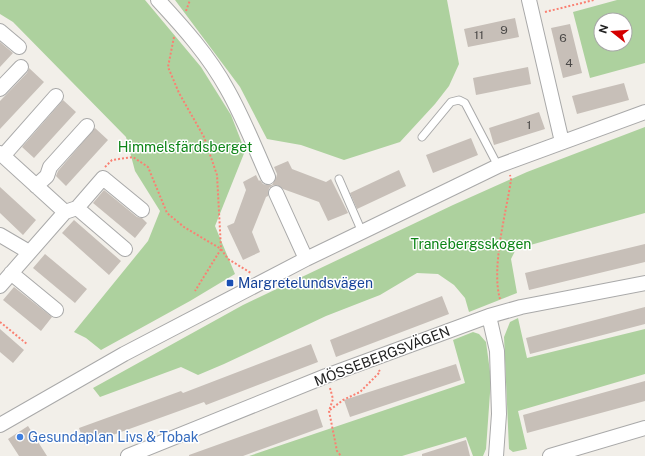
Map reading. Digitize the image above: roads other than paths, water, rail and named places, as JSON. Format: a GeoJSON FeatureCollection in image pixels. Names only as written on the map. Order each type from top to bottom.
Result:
{"type":"FeatureCollection","features":[{"type":"Feature","properties":{"kind":"street"},"geometry":{"type":"LineString","coordinates":[[158,0],[178,22],[213,66],[224,83],[268,177]]}},
{"type":"Feature","properties":{"kind":"street"},"geometry":{"type":"LineString","coordinates":[[528,0],[562,142]]}},
{"type":"Feature","properties":{"kind":"street"},"geometry":{"type":"LineString","coordinates":[[0,31],[19,47]]}},
{"type":"Feature","properties":{"kind":"street"},"geometry":{"type":"LineString","coordinates":[[0,89],[20,67]]}},
{"type":"Feature","properties":{"kind":"street"},"geometry":{"type":"LineString","coordinates":[[56,96],[1,154],[36,186],[126,249]]}},
{"type":"Feature","properties":{"kind":"street"},"geometry":{"type":"LineString","coordinates":[[0,425],[124,354],[306,259],[502,164],[645,112]]}},
{"type":"Feature","properties":{"kind":"street"},"geometry":{"type":"LineString","coordinates":[[36,186],[47,176],[50,167],[87,126]]}},
{"type":"Feature","properties":{"kind":"street"},"geometry":{"type":"LineString","coordinates":[[0,284],[29,252],[103,178],[142,210]]}},
{"type":"Feature","properties":{"kind":"street"},"geometry":{"type":"LineString","coordinates":[[276,193],[306,259]]}},
{"type":"Feature","properties":{"kind":"street"},"geometry":{"type":"LineString","coordinates":[[0,235],[29,252]]}},
{"type":"Feature","properties":{"kind":"street"},"geometry":{"type":"LineString","coordinates":[[11,273],[56,310]]}},
{"type":"Feature","properties":{"kind":"street","name":"MÖSSEBERGSVÄGEN"},"geometry":{"type":"LineString","coordinates":[[128,456],[326,376],[489,316],[521,307],[645,284]]}},
{"type":"Feature","properties":{"kind":"street"},"geometry":{"type":"LineString","coordinates":[[489,316],[497,351],[499,414],[496,456]]}},
{"type":"Feature","properties":{"kind":"street"},"geometry":{"type":"LineString","coordinates":[[550,456],[645,428]]}},
{"type":"Feature","properties":{"kind":"lane"},"geometry":{"type":"LineString","coordinates":[[422,137],[451,102],[459,100],[465,103],[502,164]]}},
{"type":"Feature","properties":{"kind":"lane"},"geometry":{"type":"LineString","coordinates":[[339,179],[362,232]]}},
{"type":"Feature","properties":{"kind":"place","name":"Margretelundsvägen"},"geometry":{"type":"Point","coordinates":[230,283]}},
{"type":"Feature","properties":{"kind":"place","name":"Gesundaplan Livs & Tobak"},"geometry":{"type":"Point","coordinates":[20,437]}},
{"type":"Feature","properties":{"kind":"park label","name":"Himmelsfärdsberget"},"geometry":{"type":"Point","coordinates":[185,147]}},
{"type":"Feature","properties":{"kind":"park label","name":"Tranebergsskogen"},"geometry":{"type":"Point","coordinates":[471,244]}}]}
